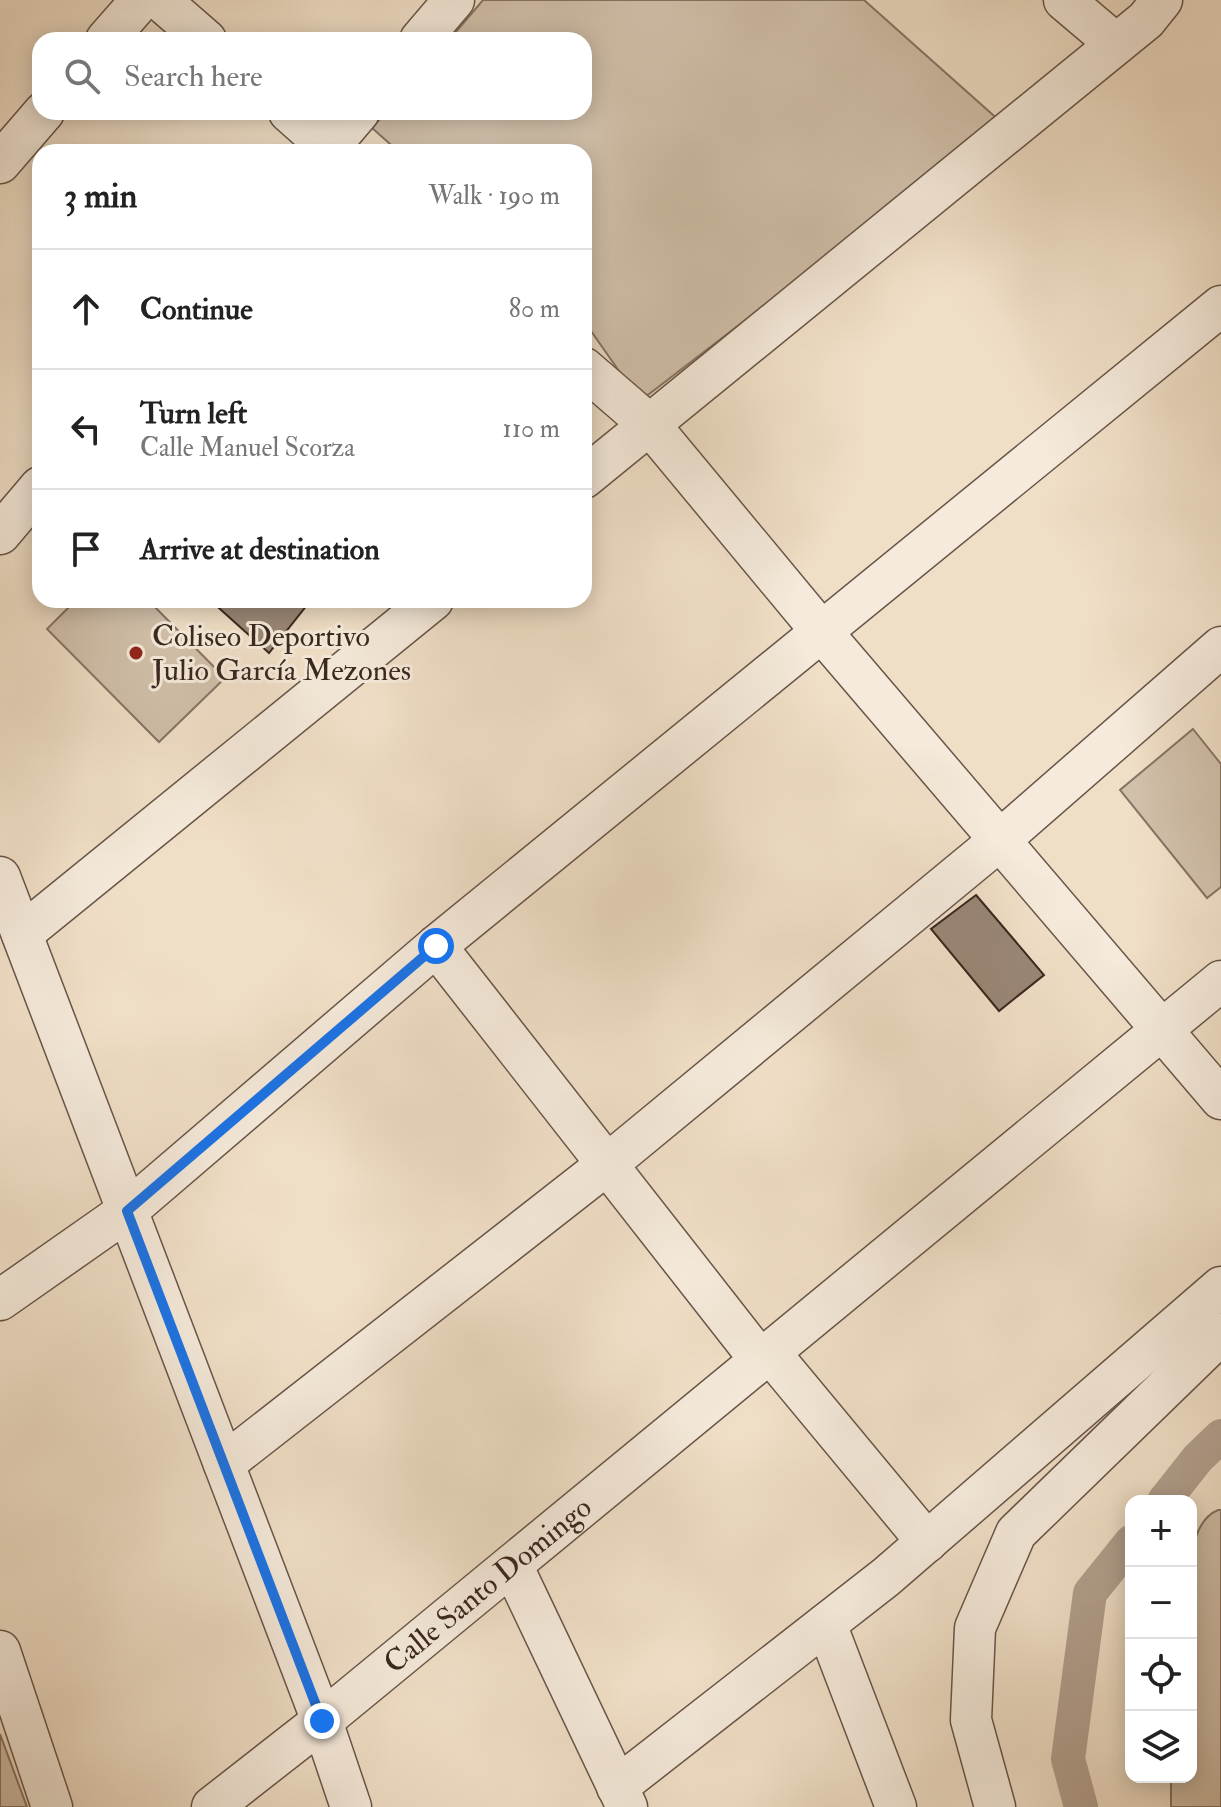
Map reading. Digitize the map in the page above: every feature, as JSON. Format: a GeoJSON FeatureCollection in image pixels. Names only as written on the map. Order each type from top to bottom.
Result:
{"type":"FeatureCollection","features":[{"type":"Feature","properties":{"kind":"street"},"geometry":{"type":"LineString","coordinates":[[113,32],[141,0]]}},
{"type":"Feature","properties":{"kind":"street"},"geometry":{"type":"LineString","coordinates":[[160,0],[197,32]]}},
{"type":"Feature","properties":{"kind":"street"},"geometry":{"type":"LineString","coordinates":[[427,32],[454,0]]}},
{"type":"Feature","properties":{"kind":"street"},"geometry":{"type":"LineString","coordinates":[[1064,0],[1116,44]]}},
{"type":"Feature","properties":{"kind":"street"},"geometry":{"type":"LineString","coordinates":[[592,472],[1146,20],[1162,0]]}},
{"type":"Feature","properties":{"kind":"street"},"geometry":{"type":"LineString","coordinates":[[0,163],[37,120]]}},
{"type":"Feature","properties":{"kind":"street"},"geometry":{"type":"LineString","coordinates":[[297,120],[323,144]]}},
{"type":"Feature","properties":{"kind":"street"},"geometry":{"type":"LineString","coordinates":[[334,144],[353,120]]}},
{"type":"Feature","properties":{"kind":"street"},"geometry":{"type":"LineString","coordinates":[[0,1300],[127,1211],[436,946],[1221,306]]}},
{"type":"Feature","properties":{"kind":"street"},"geometry":{"type":"LineString","coordinates":[[592,375],[650,425],[821,631],[1221,1099]]}},
{"type":"Feature","properties":{"kind":"street"},"geometry":{"type":"LineString","coordinates":[[0,534],[32,496]]}},
{"type":"Feature","properties":{"kind":"street"},"geometry":{"type":"LineString","coordinates":[[22,934],[423,608]]}},
{"type":"Feature","properties":{"kind":"street"},"geometry":{"type":"LineString","coordinates":[[224,1464],[605,1166],[1000,840],[1221,647]]}},
{"type":"Feature","properties":{"kind":"street"},"geometry":{"type":"LineString","coordinates":[[0,877],[322,1721],[351,1807]]}},
{"type":"Feature","properties":{"kind":"street"},"geometry":{"type":"LineString","coordinates":[[436,946],[605,1166],[766,1358],[927,1542]]}},
{"type":"Feature","properties":{"kind":"street","name":"Calle Santo Domingo"},"geometry":{"type":"LineString","coordinates":[[212,1807],[322,1721],[766,1358],[1221,981]]}},
{"type":"Feature","properties":{"kind":"street"},"geometry":{"type":"LineString","coordinates":[[512,1565],[622,1797],[927,1542],[1221,1287]]}},
{"type":"Feature","properties":{"kind":"street"},"geometry":{"type":"LineString","coordinates":[[995,1807],[971,1720],[975,1628],[1016,1533],[1221,1334]]}},
{"type":"Feature","properties":{"kind":"street"},"geometry":{"type":"LineString","coordinates":[[826,1624],[896,1807]]}},
{"type":"Feature","properties":{"kind":"street"},"geometry":{"type":"LineString","coordinates":[[0,1651],[52,1807]]}},
{"type":"Feature","properties":{"kind":"shaded area"},"geometry":{"type":"Polygon","coordinates":[[[483,0],[864,0],[1002,123],[640,401],[592,332],[592,144],[390,144],[372,128],[379,120],[592,120],[592,32],[456,32],[483,0]]]}},
{"type":"Feature","properties":{"kind":"shaded area","name":"Coliseo Deportivo Julio García Mezones"},"geometry":{"type":"Polygon","coordinates":[[[68,608],[156,608],[225,678],[159,742],[47,629],[68,608]]]}},
{"type":"Feature","properties":{"kind":"shaded area"},"geometry":{"type":"Polygon","coordinates":[[[1193,729],[1221,764],[1221,887],[1207,898],[1120,790],[1193,729]]]}},
{"type":"Feature","properties":{"kind":"shaded area"},"geometry":{"type":"Polygon","coordinates":[[[1221,1510],[1221,1807],[1171,1807],[1171,1783],[1197,1783],[1197,1535],[1206,1519],[1221,1510]]]}},
{"type":"Feature","properties":{"kind":"shaded area"},"geometry":{"type":"Polygon","coordinates":[[[0,1734],[27,1807],[0,1807],[0,1734]]]}},
{"type":"Feature","properties":{"kind":"building"},"geometry":{"type":"Polygon","coordinates":[[[219,608],[305,608],[269,653],[219,608]]]}},
{"type":"Feature","properties":{"kind":"building"},"geometry":{"type":"Polygon","coordinates":[[[976,895],[1044,975],[999,1011],[931,929],[976,895]]]}},
{"type":"Feature","properties":{"kind":"waterway"},"geometry":{"type":"LineString","coordinates":[[1169,1495],[1198,1458],[1221,1436]]}},
{"type":"Feature","properties":{"kind":"waterway"},"geometry":{"type":"LineString","coordinates":[[1081,1807],[1068,1759],[1090,1593],[1125,1549]]}},
{"type":"Feature","properties":{"kind":"place","name":"Coliseo Deportivo Julio García Mezones"},"geometry":{"type":"Point","coordinates":[136,653]}},
{"type":"Feature","properties":{"kind":"route"},"geometry":{"type":"LineString","coordinates":[[322,1721],[127,1211],[436,946]]}}]}
